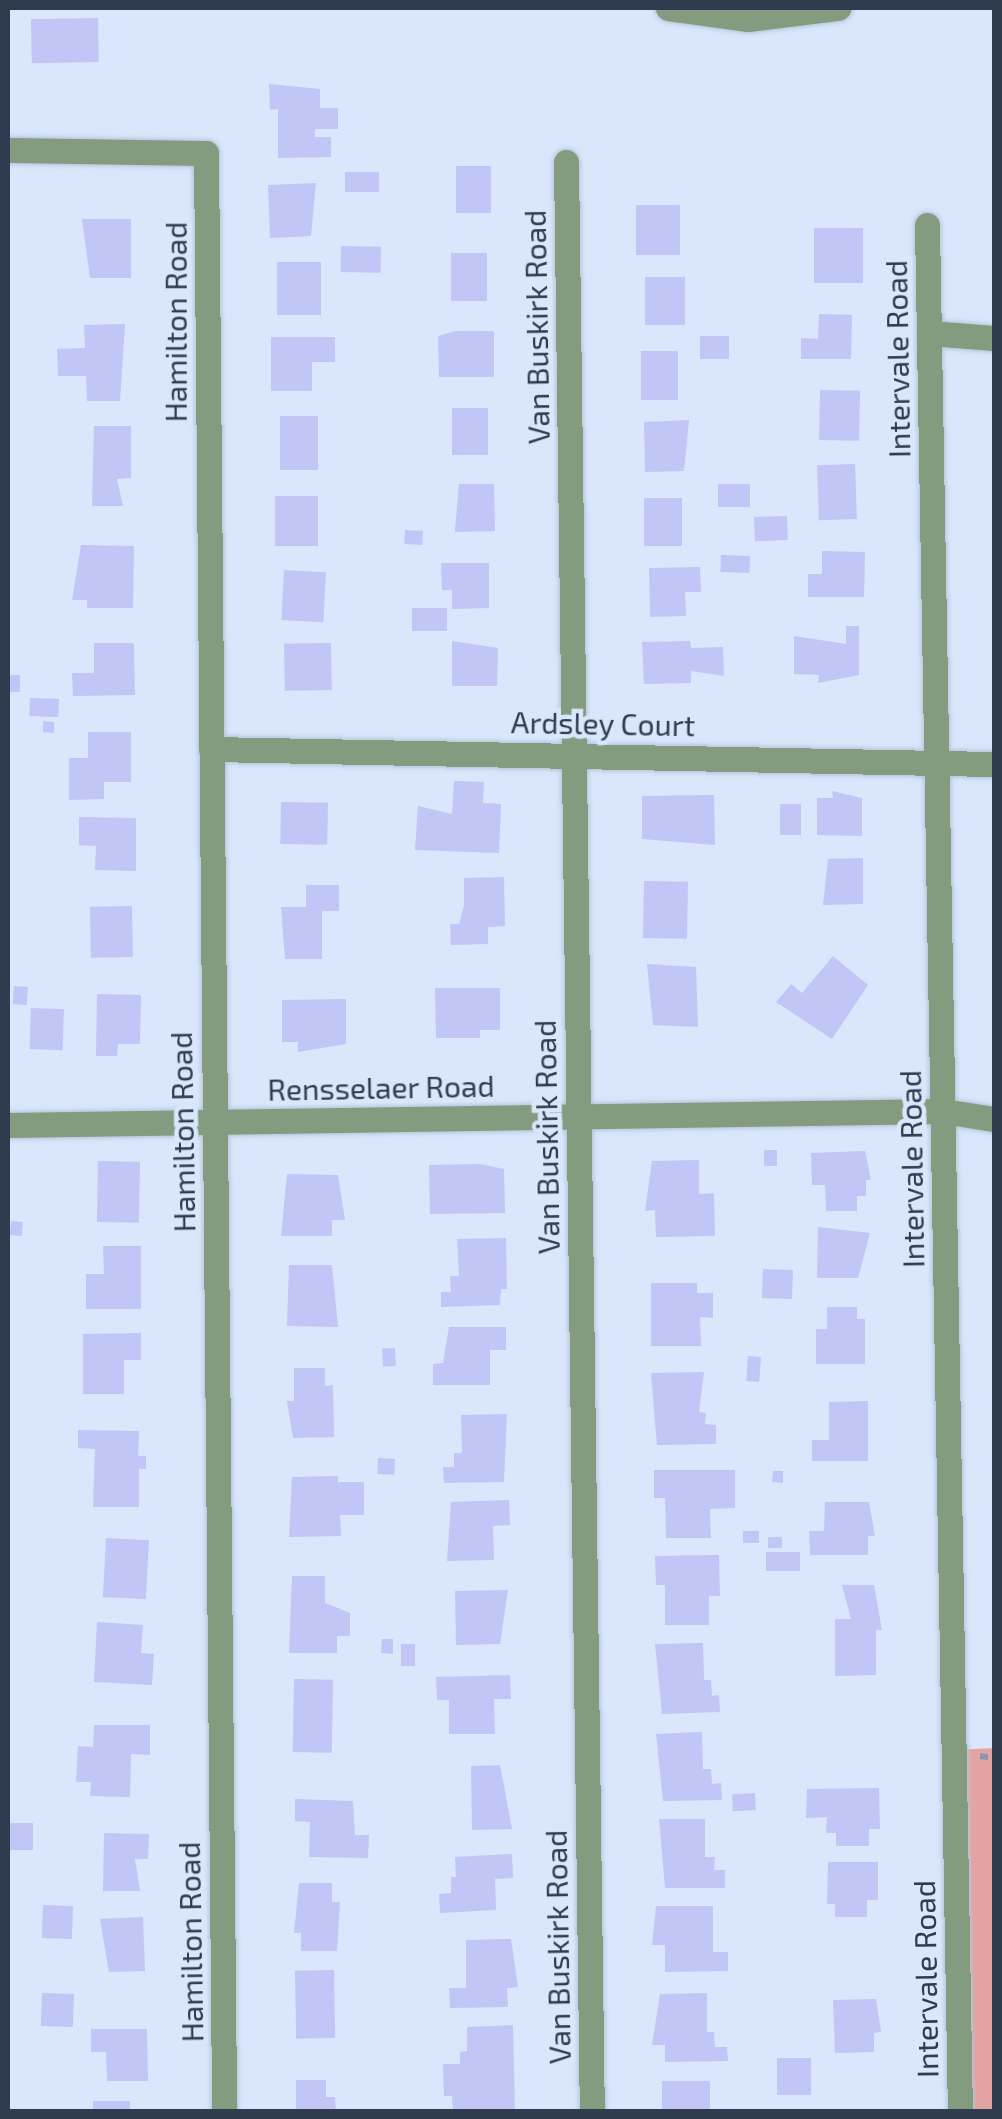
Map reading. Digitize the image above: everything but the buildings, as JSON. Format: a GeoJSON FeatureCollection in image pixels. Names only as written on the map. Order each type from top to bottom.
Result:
{"type":"FeatureCollection","features":[{"type":"Feature","properties":{"kind":"street"},"geometry":{"type":"LineString","coordinates":[[668,8],[748,19],[838,8]]}},
{"type":"Feature","properties":{"kind":"street","name":"Hamilton Road"},"geometry":{"type":"LineString","coordinates":[[8,150],[206,153],[224,2112]]}},
{"type":"Feature","properties":{"kind":"street","name":"Van Buskirk Road"},"geometry":{"type":"LineString","coordinates":[[566,162],[592,2112]]}},
{"type":"Feature","properties":{"kind":"street","name":"Intervale Road"},"geometry":{"type":"LineString","coordinates":[[927,225],[960,2112]]}},
{"type":"Feature","properties":{"kind":"street"},"geometry":{"type":"LineString","coordinates":[[929,333],[994,338]]}},
{"type":"Feature","properties":{"kind":"street","name":"Ardsley Court"},"geometry":{"type":"LineString","coordinates":[[211,749],[994,764]]}},
{"type":"Feature","properties":{"kind":"street","name":"Rensselaer Road"},"geometry":{"type":"LineString","coordinates":[[8,1125],[942,1110],[994,1119]]}},
{"type":"Feature","properties":{"kind":"shaded area"},"geometry":{"type":"Polygon","coordinates":[[[994,1748],[994,2111],[960,2111],[953,1750],[994,1748]]]}}]}
